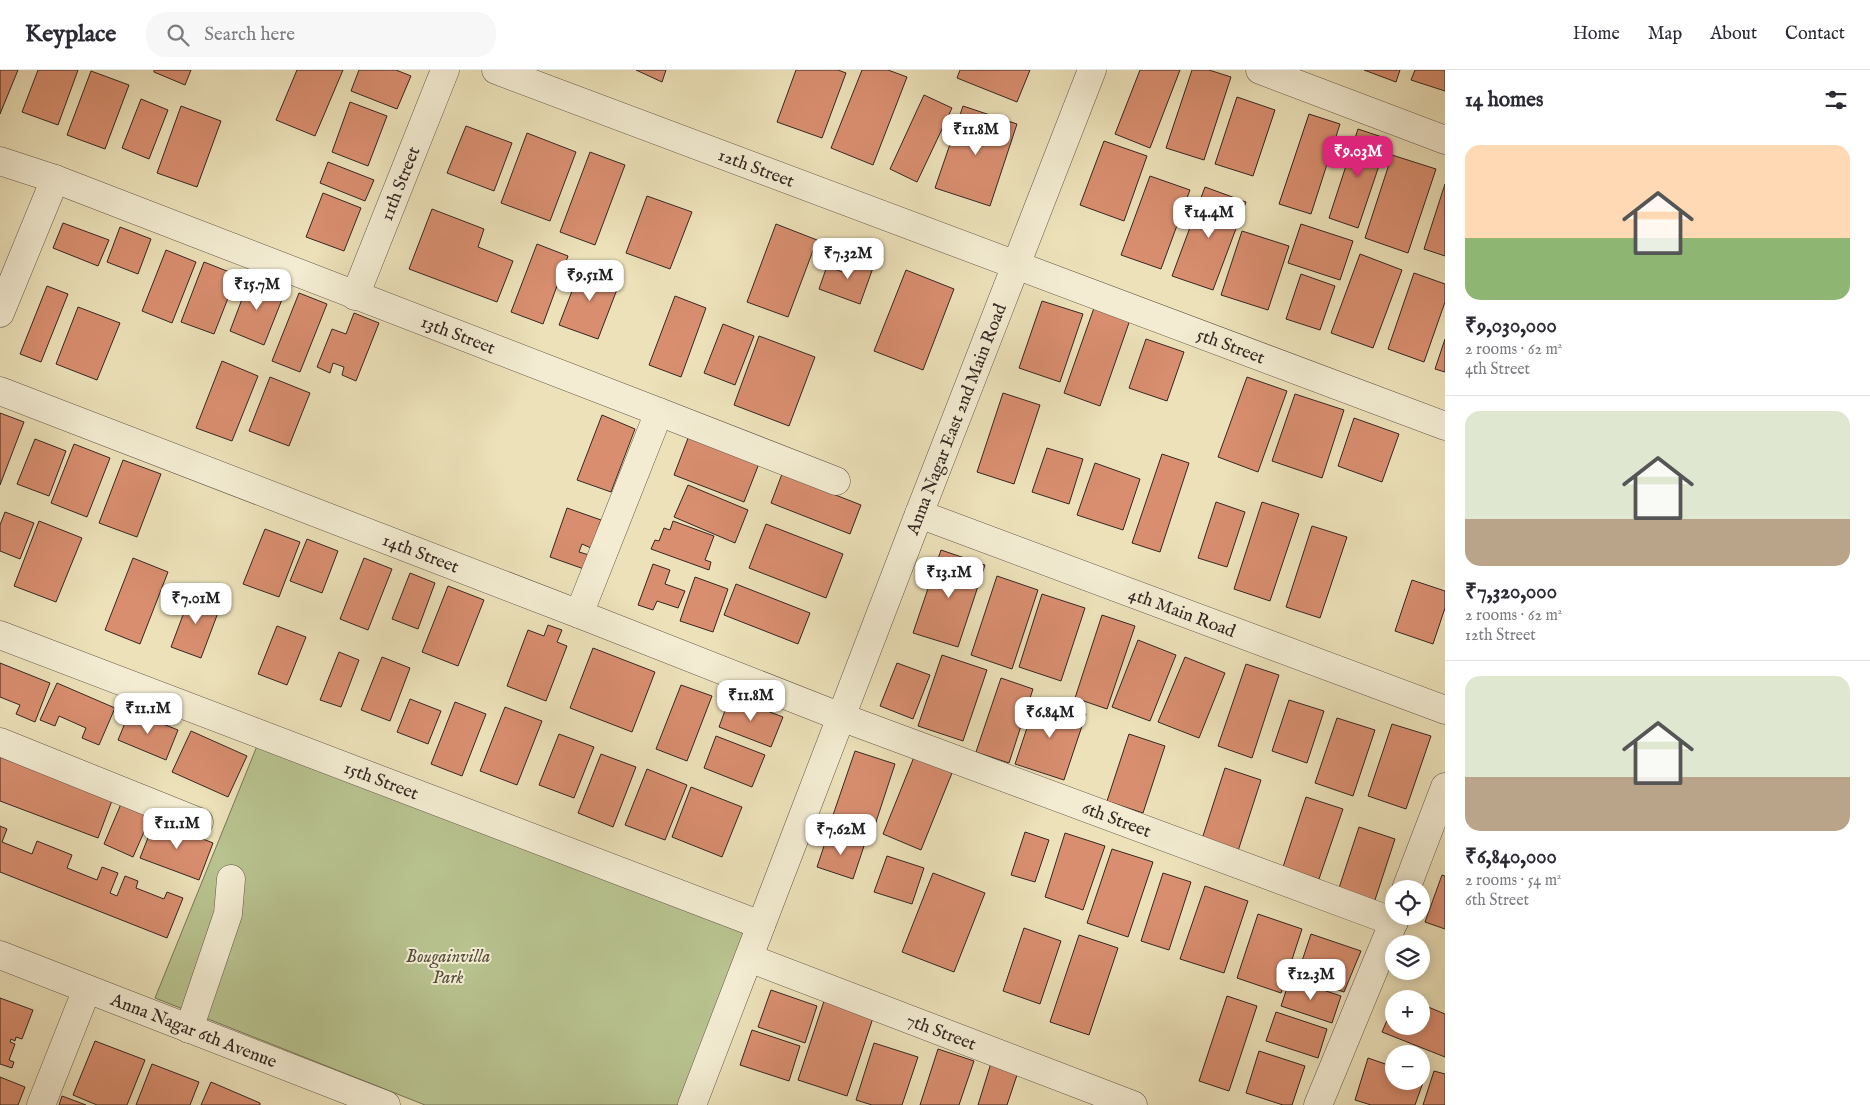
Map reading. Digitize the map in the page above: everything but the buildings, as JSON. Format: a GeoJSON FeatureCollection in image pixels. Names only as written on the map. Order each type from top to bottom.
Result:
{"type":"FeatureCollection","features":[{"type":"Feature","properties":{"kind":"street","name":"11th Street"},"geometry":{"type":"LineString","coordinates":[[355,296],[445,70]]}},
{"type":"Feature","properties":{"kind":"street","name":"12th Street"},"geometry":{"type":"LineString","coordinates":[[496,70],[1016,265]]}},
{"type":"Feature","properties":{"kind":"street","name":"Anna Nagar East 2nd Main Road"},"geometry":{"type":"LineString","coordinates":[[692,1105],[1092,70]]}},
{"type":"Feature","properties":{"kind":"street"},"geometry":{"type":"LineString","coordinates":[[1260,70],[1445,140]]}},
{"type":"Feature","properties":{"kind":"street","name":"13th Street"},"geometry":{"type":"LineString","coordinates":[[0,161],[55,180],[836,481]]}},
{"type":"Feature","properties":{"kind":"street"},"geometry":{"type":"LineString","coordinates":[[0,313],[55,180]]}},
{"type":"Feature","properties":{"kind":"street","name":"5th Street"},"geometry":{"type":"LineString","coordinates":[[1016,265],[1445,426]]}},
{"type":"Feature","properties":{"kind":"street","name":"14th Street"},"geometry":{"type":"LineString","coordinates":[[0,391],[841,717]]}},
{"type":"Feature","properties":{"kind":"street"},"geometry":{"type":"LineString","coordinates":[[579,614],[659,412]]}},
{"type":"Feature","properties":{"kind":"street","name":"4th Main Road"},"geometry":{"type":"LineString","coordinates":[[919,514],[1445,710]]}},
{"type":"Feature","properties":{"kind":"street","name":"15th Street"},"geometry":{"type":"LineString","coordinates":[[0,635],[761,925]]}},
{"type":"Feature","properties":{"kind":"street","name":"6th Street"},"geometry":{"type":"LineString","coordinates":[[841,717],[1385,915]]}},
{"type":"Feature","properties":{"kind":"street"},"geometry":{"type":"LineString","coordinates":[[0,742],[199,822]]}},
{"type":"Feature","properties":{"kind":"street"},"geometry":{"type":"LineString","coordinates":[[1409,880],[1445,787]]}},
{"type":"Feature","properties":{"kind":"street"},"geometry":{"type":"LineString","coordinates":[[189,1029],[228,914],[231,879]]}},
{"type":"Feature","properties":{"kind":"street"},"geometry":{"type":"LineString","coordinates":[[1318,1105],[1393,925]]}},
{"type":"Feature","properties":{"kind":"street","name":"Anna Nagar 6th Avenue"},"geometry":{"type":"LineString","coordinates":[[0,955],[386,1105]]}},
{"type":"Feature","properties":{"kind":"street","name":"7th Street"},"geometry":{"type":"LineString","coordinates":[[749,958],[1133,1105]]}},
{"type":"Feature","properties":{"kind":"street"},"geometry":{"type":"LineString","coordinates":[[41,1105],[87,989]]}},
{"type":"Feature","properties":{"kind":"green space","name":"Bougainvilla Park"},"geometry":{"type":"Polygon","coordinates":[[[257,746],[748,934],[681,1105],[425,1105],[155,998],[257,746]]]}}]}
